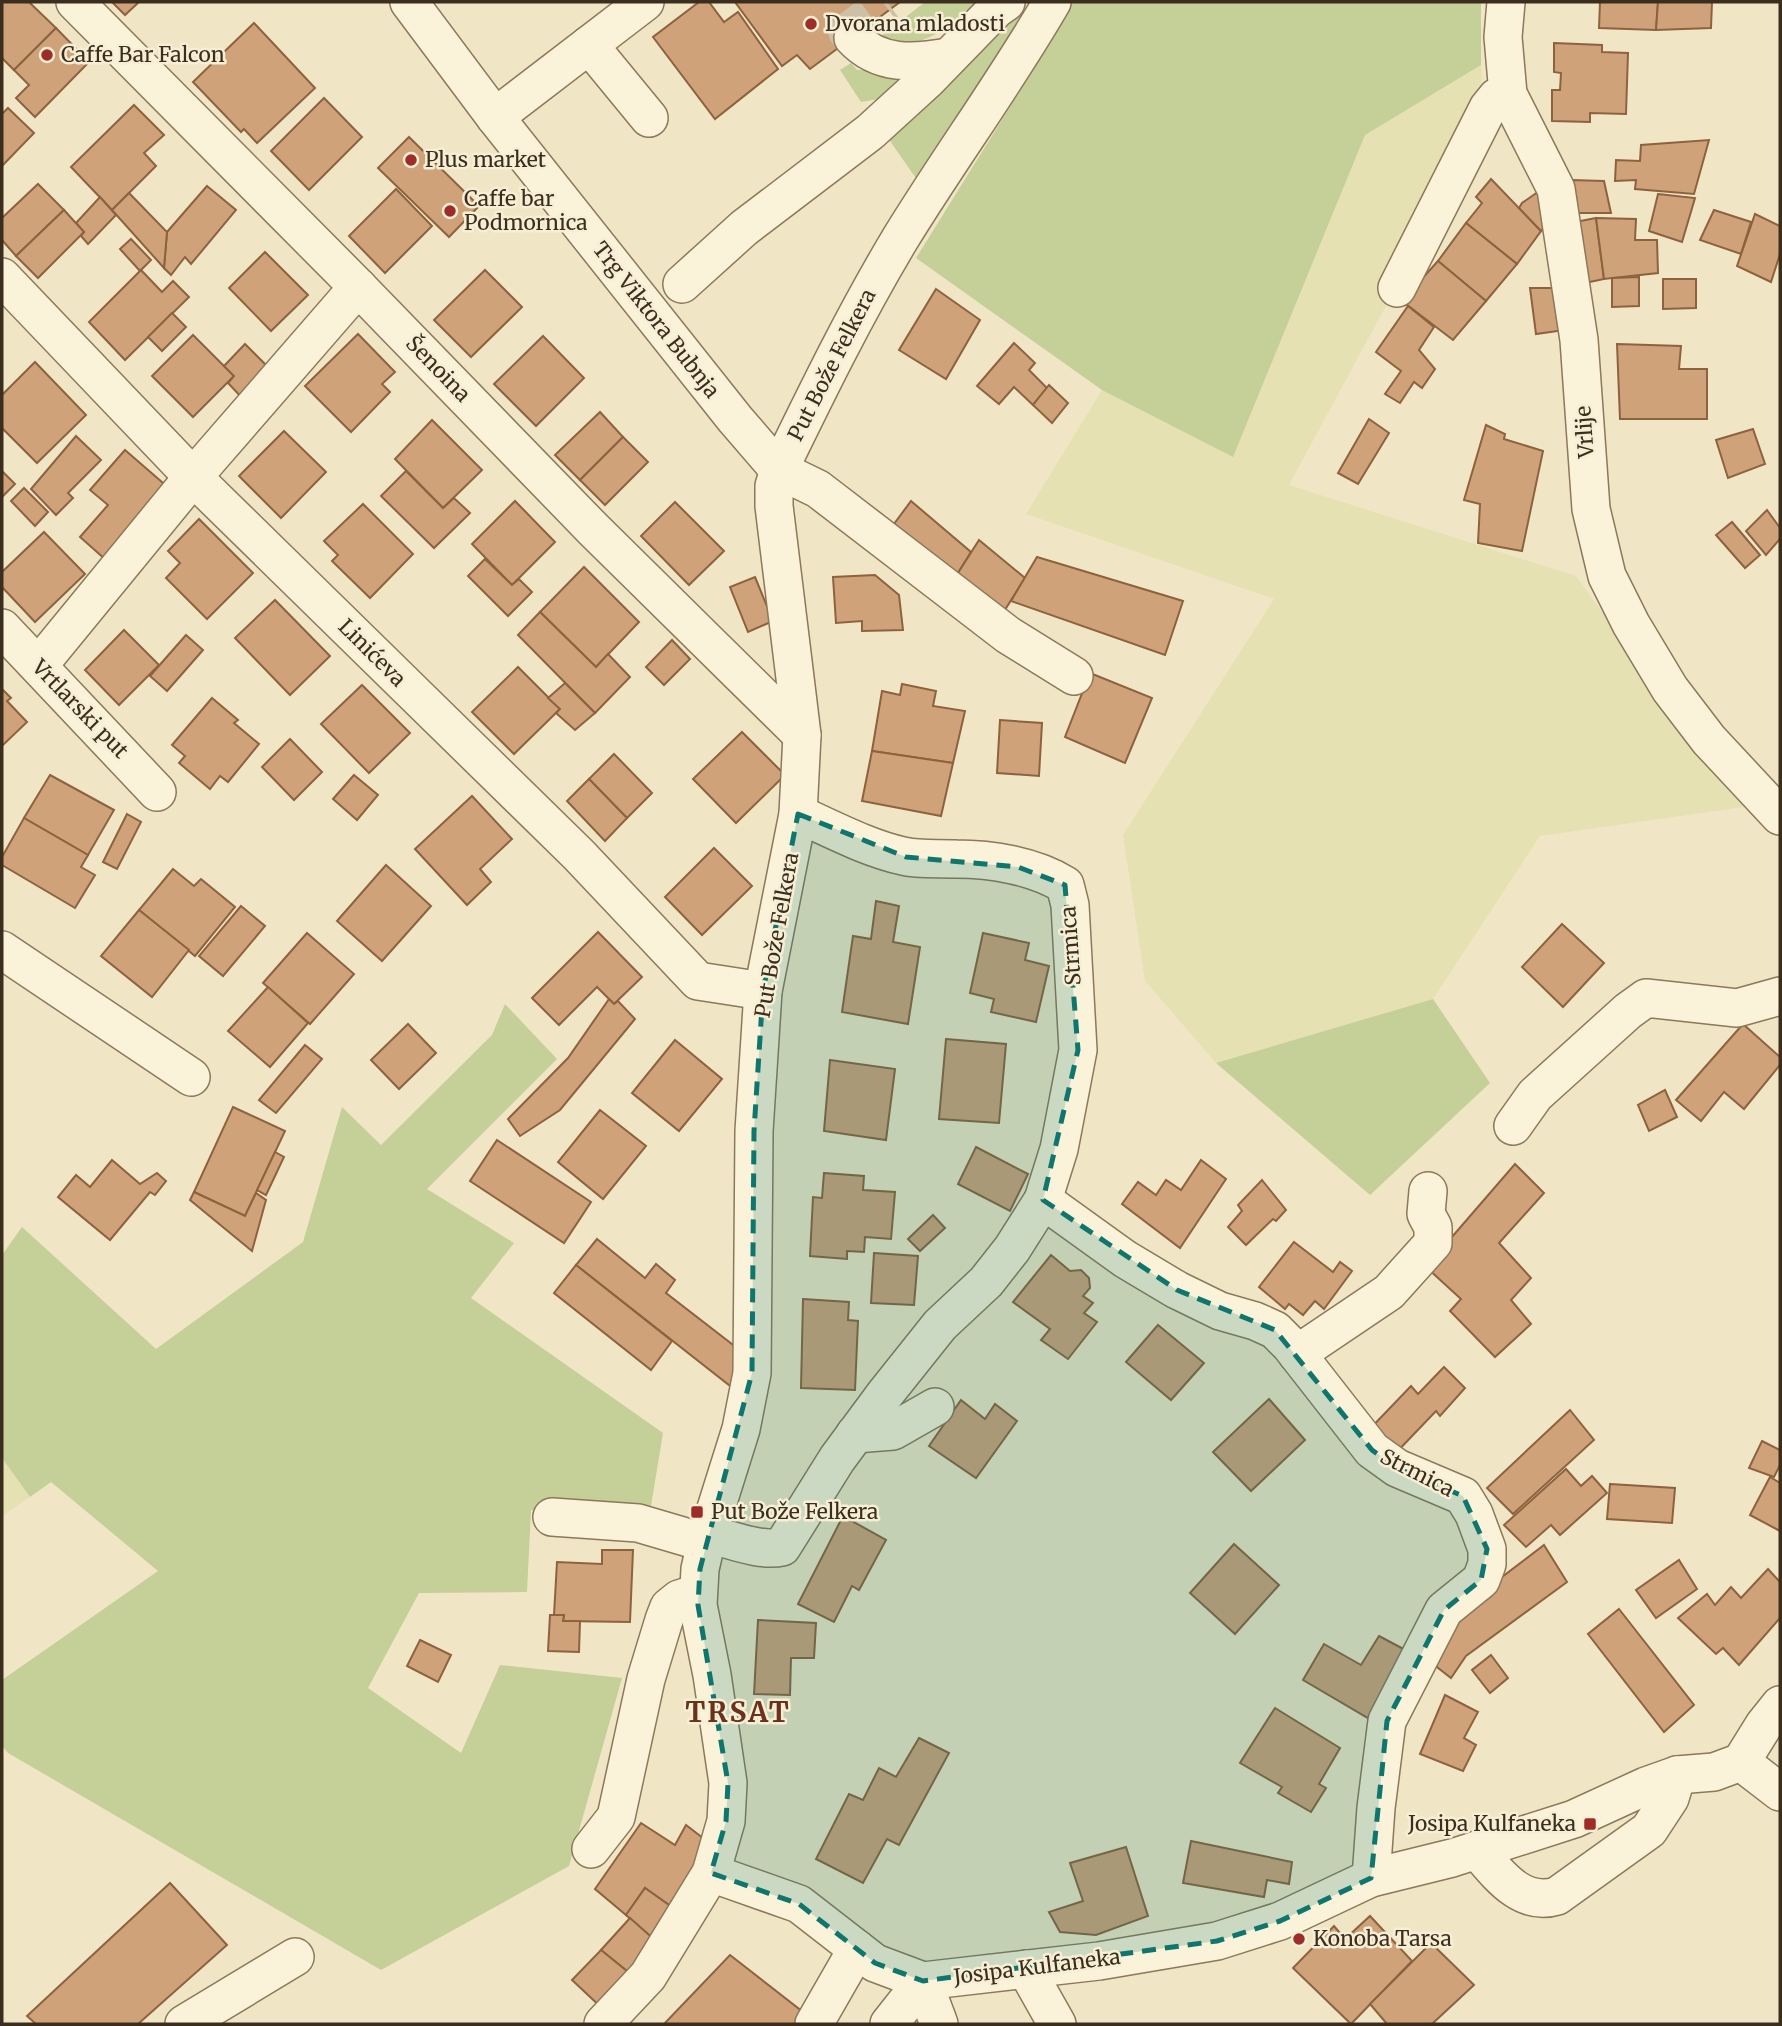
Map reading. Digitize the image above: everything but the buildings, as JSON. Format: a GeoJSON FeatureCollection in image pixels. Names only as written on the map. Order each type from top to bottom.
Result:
{"type":"FeatureCollection","features":[{"type":"Feature","properties":{"kind":"street","name":"Šenoina"},"geometry":{"type":"LineString","coordinates":[[75,2],[593,529],[802,735]]}},
{"type":"Feature","properties":{"kind":"street","name":"Trg Viktora Bubnja"},"geometry":{"type":"LineString","coordinates":[[409,2],[495,117],[735,419],[779,470]]}},
{"type":"Feature","properties":{"kind":"street"},"geometry":{"type":"LineString","coordinates":[[495,117],[645,2]]}},
{"type":"Feature","properties":{"kind":"street"},"geometry":{"type":"LineString","coordinates":[[682,284],[744,228],[870,132],[987,17],[1006,2]]}},
{"type":"Feature","properties":{"kind":"street","name":"Put Bože Felkera"},"geometry":{"type":"LineString","coordinates":[[616,2020],[648,1976],[711,1873],[726,1821],[728,1783],[698,1593],[707,1538],[737,1442],[752,1373],[754,1131],[763,991],[798,814],[802,735],[774,506],[774,486],[779,470],[867,295],[901,237],[1027,46],[1052,2]]}},
{"type":"Feature","properties":{"kind":"street","name":"Vrlije"},"geometry":{"type":"LineString","coordinates":[[1506,2],[1503,37],[1508,94],[1556,189],[1578,340],[1591,509],[1607,576],[1631,624],[1670,689],[1709,740],[1780,816]]}},
{"type":"Feature","properties":{"kind":"street"},"geometry":{"type":"LineString","coordinates":[[853,38],[874,54],[897,61],[917,62],[949,57]]}},
{"type":"Feature","properties":{"kind":"street"},"geometry":{"type":"LineString","coordinates":[[589,45],[649,118]]}},
{"type":"Feature","properties":{"kind":"street"},"geometry":{"type":"LineString","coordinates":[[1397,288],[1488,108],[1497,97],[1508,94]]}},
{"type":"Feature","properties":{"kind":"street","name":"Linićeva"},"geometry":{"type":"LineString","coordinates":[[2,277],[193,477],[579,855],[698,981],[763,991]]}},
{"type":"Feature","properties":{"kind":"street"},"geometry":{"type":"LineString","coordinates":[[38,665],[193,477],[358,287]]}},
{"type":"Feature","properties":{"kind":"street"},"geometry":{"type":"LineString","coordinates":[[779,470],[818,489],[1008,635],[1074,676]]}},
{"type":"Feature","properties":{"kind":"street","name":"Vrtlarski put"},"geometry":{"type":"LineString","coordinates":[[2,628],[158,792]]}},
{"type":"Feature","properties":{"kind":"street","name":"Strmica"},"geometry":{"type":"LineString","coordinates":[[707,1538],[762,1547],[782,1547],[855,1434],[940,1325],[986,1282],[1012,1249],[1043,1199],[1059,1149],[1078,1051],[1070,905],[1065,885],[1055,878],[1018,867],[969,859],[906,857],[880,850],[798,814]]}},
{"type":"Feature","properties":{"kind":"street"},"geometry":{"type":"LineString","coordinates":[[2,950],[191,1077]]}},
{"type":"Feature","properties":{"kind":"street"},"geometry":{"type":"LineString","coordinates":[[1513,1126],[1535,1095],[1646,998],[1737,1007],[1780,996]]}},
{"type":"Feature","properties":{"kind":"street"},"geometry":{"type":"LineString","coordinates":[[1297,1354],[1389,1293],[1433,1242],[1433,1227],[1426,1214],[1428,1191]]}},
{"type":"Feature","properties":{"kind":"street","name":"Strmica"},"geometry":{"type":"LineString","coordinates":[[1043,1199],[1125,1259],[1177,1290],[1220,1311],[1275,1330],[1372,1450],[1397,1468],[1463,1496],[1474,1514],[1487,1549],[1487,1564],[1481,1580],[1444,1611],[1387,1721],[1376,1808],[1371,1878]]}},
{"type":"Feature","properties":{"kind":"street"},"geometry":{"type":"LineString","coordinates":[[855,1434],[893,1431],[935,1407]]}},
{"type":"Feature","properties":{"kind":"street"},"geometry":{"type":"LineString","coordinates":[[552,1517],[638,1523],[707,1538]]}},
{"type":"Feature","properties":{"kind":"street"},"geometry":{"type":"LineString","coordinates":[[591,1849],[616,1817],[646,1679],[669,1607],[679,1599],[698,1593]]}},
{"type":"Feature","properties":{"kind":"street"},"geometry":{"type":"LineString","coordinates":[[1780,1705],[1741,1762],[1780,1792]]}},
{"type":"Feature","properties":{"kind":"street","name":"Josipa Kulfaneka"},"geometry":{"type":"LineString","coordinates":[[711,1873],[799,1904],[875,1963],[923,1981],[1099,1961],[1217,1941],[1280,1921],[1371,1878],[1477,1850],[1574,1819],[1677,1775],[1714,1772],[1741,1762]]}},
{"type":"Feature","properties":{"kind":"street"},"geometry":{"type":"LineString","coordinates":[[1477,1850],[1499,1875],[1520,1893],[1542,1901],[1557,1896],[1649,1830],[1670,1798],[1677,1775]]}},
{"type":"Feature","properties":{"kind":"street"},"geometry":{"type":"LineString","coordinates":[[814,2024],[857,1949]]}},
{"type":"Feature","properties":{"kind":"street"},"geometry":{"type":"LineString","coordinates":[[184,2024],[295,1957]]}},
{"type":"Feature","properties":{"kind":"street"},"geometry":{"type":"LineString","coordinates":[[1026,1969],[1058,2024]]}},
{"type":"Feature","properties":{"kind":"street"},"geometry":{"type":"LineString","coordinates":[[890,2024],[923,1981]]}},
{"type":"Feature","properties":{"kind":"street","name":"Josipa Kulfaneka"},"geometry":{"type":"LineString","coordinates":[[923,1981],[939,2024]]}},
{"type":"Feature","properties":{"kind":"highlighted area"},"geometry":{"type":"Polygon","coordinates":[[[798,814],[906,857],[1018,867],[1065,885],[1078,1050],[1043,1200],[1177,1290],[1275,1330],[1372,1450],[1397,1468],[1463,1496],[1487,1549],[1481,1580],[1444,1610],[1387,1721],[1371,1878],[1280,1921],[1217,1941],[923,1981],[875,1963],[799,1904],[711,1873],[726,1821],[728,1783],[698,1605],[700,1569],[752,1373],[754,1131],[763,991],[798,814]]]}},
{"type":"Feature","properties":{"kind":"shaded area"},"geometry":{"type":"Polygon","coordinates":[[[1481,65],[1484,125],[1289,485],[1576,576],[1744,807],[1540,836],[1433,999],[1216,1063],[1145,981],[1123,835],[1274,599],[1026,514],[1102,390],[1233,456],[1365,135],[1481,65]]]}},
{"type":"Feature","properties":{"kind":"shaded area"},"geometry":{"type":"Polygon","coordinates":[[[2,1458],[30,1497],[2,1516],[2,1458]]]}},
{"type":"Feature","properties":{"kind":"green space"},"geometry":{"type":"Polygon","coordinates":[[[925,2],[978,2],[944,29],[925,39],[904,43],[876,40],[925,2]]]}},
{"type":"Feature","properties":{"kind":"green space"},"geometry":{"type":"Polygon","coordinates":[[[1071,2],[1481,2],[1481,65],[1365,135],[1233,457],[1102,390],[916,258],[1059,28],[1071,2]]]}},
{"type":"Feature","properties":{"kind":"green space"},"geometry":{"type":"Polygon","coordinates":[[[1033,6],[920,184],[883,131],[989,43],[1016,16],[1033,6]]]}},
{"type":"Feature","properties":{"kind":"green space"},"geometry":{"type":"Polygon","coordinates":[[[851,63],[857,70],[876,72],[904,84],[879,99],[861,102],[840,70],[851,63]]]}},
{"type":"Feature","properties":{"kind":"green space"},"geometry":{"type":"Polygon","coordinates":[[[1433,999],[1490,1083],[1370,1195],[1216,1063],[1433,999]]]}},
{"type":"Feature","properties":{"kind":"green space"},"geometry":{"type":"Polygon","coordinates":[[[505,1004],[557,1059],[427,1189],[514,1243],[471,1298],[663,1433],[647,1530],[531,1510],[527,1592],[419,1593],[368,1688],[461,1753],[500,1665],[622,1678],[569,1866],[381,1970],[8,1753],[2,1746],[2,1680],[158,1571],[51,1482],[30,1497],[2,1458],[2,1255],[22,1227],[156,1349],[303,1242],[342,1107],[381,1145],[492,1035],[505,1004]]]}},
{"type":"Feature","properties":{"kind":"tunnel"},"geometry":{"type":"LineString","coordinates":[[853,38],[847,32],[887,2]]}},
{"type":"Feature","properties":{"kind":"place","name":"Dvorana mladosti"},"geometry":{"type":"Point","coordinates":[811,24]}},
{"type":"Feature","properties":{"kind":"place","name":"Caffe Bar Falcon"},"geometry":{"type":"Point","coordinates":[47,55]}},
{"type":"Feature","properties":{"kind":"place","name":"Plus market"},"geometry":{"type":"Point","coordinates":[411,160]}},
{"type":"Feature","properties":{"kind":"place","name":"Caffe bar Podmornica"},"geometry":{"type":"Point","coordinates":[450,211]}},
{"type":"Feature","properties":{"kind":"place","name":"Put Bože Felkera"},"geometry":{"type":"Point","coordinates":[697,1512]}},
{"type":"Feature","properties":{"kind":"place","name":"Josipa Kulfaneka"},"geometry":{"type":"Point","coordinates":[1590,1824]}},
{"type":"Feature","properties":{"kind":"place","name":"Konoba Tarsa"},"geometry":{"type":"Point","coordinates":[1299,1939]}},
{"type":"Feature","properties":{"kind":"district","name":"TRSAT"},"geometry":{"type":"Point","coordinates":[738,1712]}}]}
